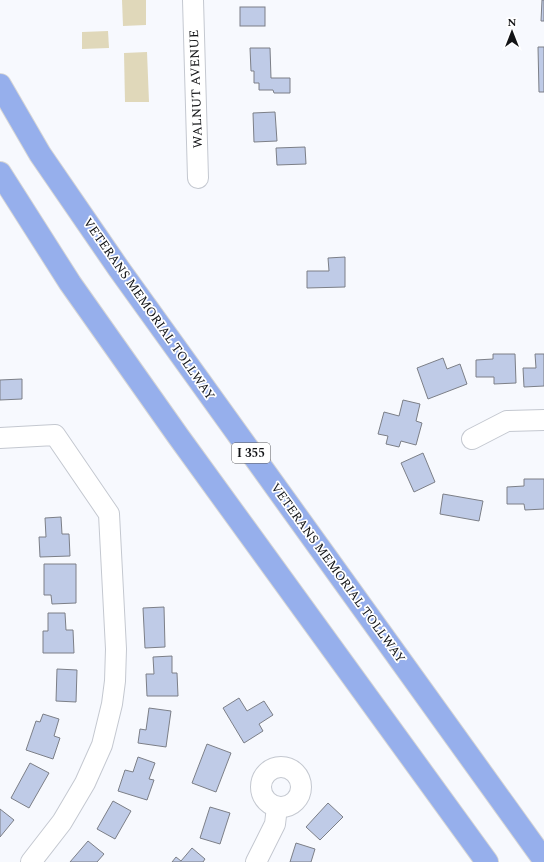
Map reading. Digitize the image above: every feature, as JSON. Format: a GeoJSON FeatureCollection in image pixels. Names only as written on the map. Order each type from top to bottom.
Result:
{"type":"FeatureCollection","features":[{"type":"Feature","properties":{"kind":"highway","name":"VETERANS MEMORIAL TOLLWAY"},"geometry":{"type":"LineString","coordinates":[[0,85],[40,154],[119,269],[544,860]]}},
{"type":"Feature","properties":{"kind":"highway"},"geometry":{"type":"LineString","coordinates":[[0,173],[70,283],[178,436],[487,862]]}},
{"type":"Feature","properties":{"kind":"highway"},"geometry":{"type":"LineString","coordinates":[[512,814],[544,853]]}},
{"type":"Feature","properties":{"kind":"street","name":"WALNUT AVENUE"},"geometry":{"type":"LineString","coordinates":[[193,0],[198,178]]}},
{"type":"Feature","properties":{"kind":"street"},"geometry":{"type":"LineString","coordinates":[[472,439],[507,421],[544,420]]}},
{"type":"Feature","properties":{"kind":"street"},"geometry":{"type":"LineString","coordinates":[[0,438],[55,435],[110,514],[116,649],[115,680],[108,722],[94,764],[78,797],[62,822],[31,862]]}},
{"type":"Feature","properties":{"kind":"street"},"geometry":{"type":"LineString","coordinates":[[256,862],[275,824],[277,807]]}},
{"type":"Feature","properties":{"kind":"shaded area"},"geometry":{"type":"Polygon","coordinates":[[[122,0],[146,0],[146,25],[123,26],[122,0]]]}},
{"type":"Feature","properties":{"kind":"shaded area"},"geometry":{"type":"Polygon","coordinates":[[[108,31],[109,48],[82,49],[82,32],[108,31]]]}},
{"type":"Feature","properties":{"kind":"shaded area"},"geometry":{"type":"Polygon","coordinates":[[[147,52],[149,102],[125,102],[124,53],[147,52]]]}},
{"type":"Feature","properties":{"kind":"building"},"geometry":{"type":"Polygon","coordinates":[[[542,0],[544,0],[544,21],[541,21],[542,0]]]}},
{"type":"Feature","properties":{"kind":"building"},"geometry":{"type":"Polygon","coordinates":[[[240,7],[265,7],[265,26],[240,26],[240,7]]]}},
{"type":"Feature","properties":{"kind":"building"},"geometry":{"type":"Polygon","coordinates":[[[538,47],[544,47],[544,92],[539,92],[538,47]]]}},
{"type":"Feature","properties":{"kind":"building"},"geometry":{"type":"Polygon","coordinates":[[[250,48],[270,48],[271,78],[290,78],[290,93],[274,93],[273,90],[259,90],[259,83],[254,83],[254,71],[251,71],[250,48]]]}},
{"type":"Feature","properties":{"kind":"building"},"geometry":{"type":"Polygon","coordinates":[[[275,112],[277,141],[254,142],[253,113],[275,112]]]}},
{"type":"Feature","properties":{"kind":"building"},"geometry":{"type":"Polygon","coordinates":[[[305,147],[306,164],[277,165],[276,148],[305,147]]]}},
{"type":"Feature","properties":{"kind":"building"},"geometry":{"type":"Polygon","coordinates":[[[345,257],[345,287],[307,288],[307,271],[329,271],[328,258],[345,257]]]}},
{"type":"Feature","properties":{"kind":"building"},"geometry":{"type":"Polygon","coordinates":[[[493,354],[515,354],[516,383],[494,384],[494,377],[476,377],[476,360],[493,359],[493,354]]]}},
{"type":"Feature","properties":{"kind":"building"},"geometry":{"type":"Polygon","coordinates":[[[535,354],[544,354],[544,386],[524,387],[523,368],[536,368],[535,354]]]}},
{"type":"Feature","properties":{"kind":"building"},"geometry":{"type":"Polygon","coordinates":[[[443,358],[447,369],[460,364],[467,384],[428,399],[417,368],[443,358]]]}},
{"type":"Feature","properties":{"kind":"building"},"geometry":{"type":"Polygon","coordinates":[[[22,379],[22,399],[0,400],[0,380],[22,379]]]}},
{"type":"Feature","properties":{"kind":"building"},"geometry":{"type":"Polygon","coordinates":[[[403,400],[420,404],[416,421],[422,423],[416,445],[401,441],[399,447],[386,444],[388,436],[378,434],[384,412],[399,416],[403,400]]]}},
{"type":"Feature","properties":{"kind":"building"},"geometry":{"type":"Polygon","coordinates":[[[423,453],[435,482],[414,492],[401,463],[423,453]]]}},
{"type":"Feature","properties":{"kind":"building"},"geometry":{"type":"Polygon","coordinates":[[[524,479],[544,479],[544,509],[525,510],[524,504],[507,504],[507,487],[524,486],[524,479]]]}},
{"type":"Feature","properties":{"kind":"building"},"geometry":{"type":"Polygon","coordinates":[[[443,494],[483,501],[479,521],[440,514],[443,494]]]}},
{"type":"Feature","properties":{"kind":"building"},"geometry":{"type":"Polygon","coordinates":[[[61,517],[62,534],[69,534],[70,556],[40,557],[39,537],[46,537],[45,518],[61,517]]]}},
{"type":"Feature","properties":{"kind":"building"},"geometry":{"type":"Polygon","coordinates":[[[44,564],[76,564],[76,603],[52,604],[51,595],[44,595],[44,564]]]}},
{"type":"Feature","properties":{"kind":"building"},"geometry":{"type":"Polygon","coordinates":[[[164,607],[165,647],[145,648],[143,608],[164,607]]]}},
{"type":"Feature","properties":{"kind":"building"},"geometry":{"type":"Polygon","coordinates":[[[48,613],[65,613],[66,630],[73,630],[74,653],[43,653],[43,631],[48,631],[48,613]]]}},
{"type":"Feature","properties":{"kind":"building"},"geometry":{"type":"Polygon","coordinates":[[[172,656],[172,673],[177,673],[178,696],[147,696],[146,674],[154,674],[153,657],[172,656]]]}},
{"type":"Feature","properties":{"kind":"building"},"geometry":{"type":"Polygon","coordinates":[[[57,669],[77,670],[76,702],[56,701],[57,669]]]}},
{"type":"Feature","properties":{"kind":"building"},"geometry":{"type":"Polygon","coordinates":[[[239,698],[247,711],[264,701],[273,715],[259,724],[263,731],[244,743],[223,708],[239,698]]]}},
{"type":"Feature","properties":{"kind":"building"},"geometry":{"type":"Polygon","coordinates":[[[149,708],[171,711],[166,747],[138,743],[140,729],[146,730],[149,708]]]}},
{"type":"Feature","properties":{"kind":"building"},"geometry":{"type":"Polygon","coordinates":[[[43,714],[59,719],[54,736],[60,738],[53,759],[26,750],[36,721],[40,722],[43,714]]]}},
{"type":"Feature","properties":{"kind":"building"},"geometry":{"type":"Polygon","coordinates":[[[207,744],[231,753],[216,792],[192,783],[207,744]]]}},
{"type":"Feature","properties":{"kind":"building"},"geometry":{"type":"Polygon","coordinates":[[[138,757],[155,763],[149,779],[154,780],[147,800],[118,791],[125,770],[133,772],[138,757]]]}},
{"type":"Feature","properties":{"kind":"building"},"geometry":{"type":"Polygon","coordinates":[[[30,763],[49,773],[29,808],[11,798],[30,763]]]}},
{"type":"Feature","properties":{"kind":"building"},"geometry":{"type":"Polygon","coordinates":[[[113,801],[131,811],[115,839],[97,829],[113,801]]]}},
{"type":"Feature","properties":{"kind":"building"},"geometry":{"type":"Polygon","coordinates":[[[328,803],[343,817],[320,840],[306,827],[328,803]]]}},
{"type":"Feature","properties":{"kind":"building"},"geometry":{"type":"Polygon","coordinates":[[[210,807],[230,813],[220,844],[200,838],[210,807]]]}},
{"type":"Feature","properties":{"kind":"building"},"geometry":{"type":"Polygon","coordinates":[[[0,809],[14,820],[0,837],[0,809]]]}},
{"type":"Feature","properties":{"kind":"building"},"geometry":{"type":"Polygon","coordinates":[[[88,841],[104,854],[97,862],[70,862],[88,841]]]}},
{"type":"Feature","properties":{"kind":"building"},"geometry":{"type":"Polygon","coordinates":[[[296,843],[315,849],[311,862],[290,862],[296,843]]]}},
{"type":"Feature","properties":{"kind":"building"},"geometry":{"type":"Polygon","coordinates":[[[192,848],[205,859],[203,862],[172,862],[176,857],[181,861],[192,848]]]}}]}
